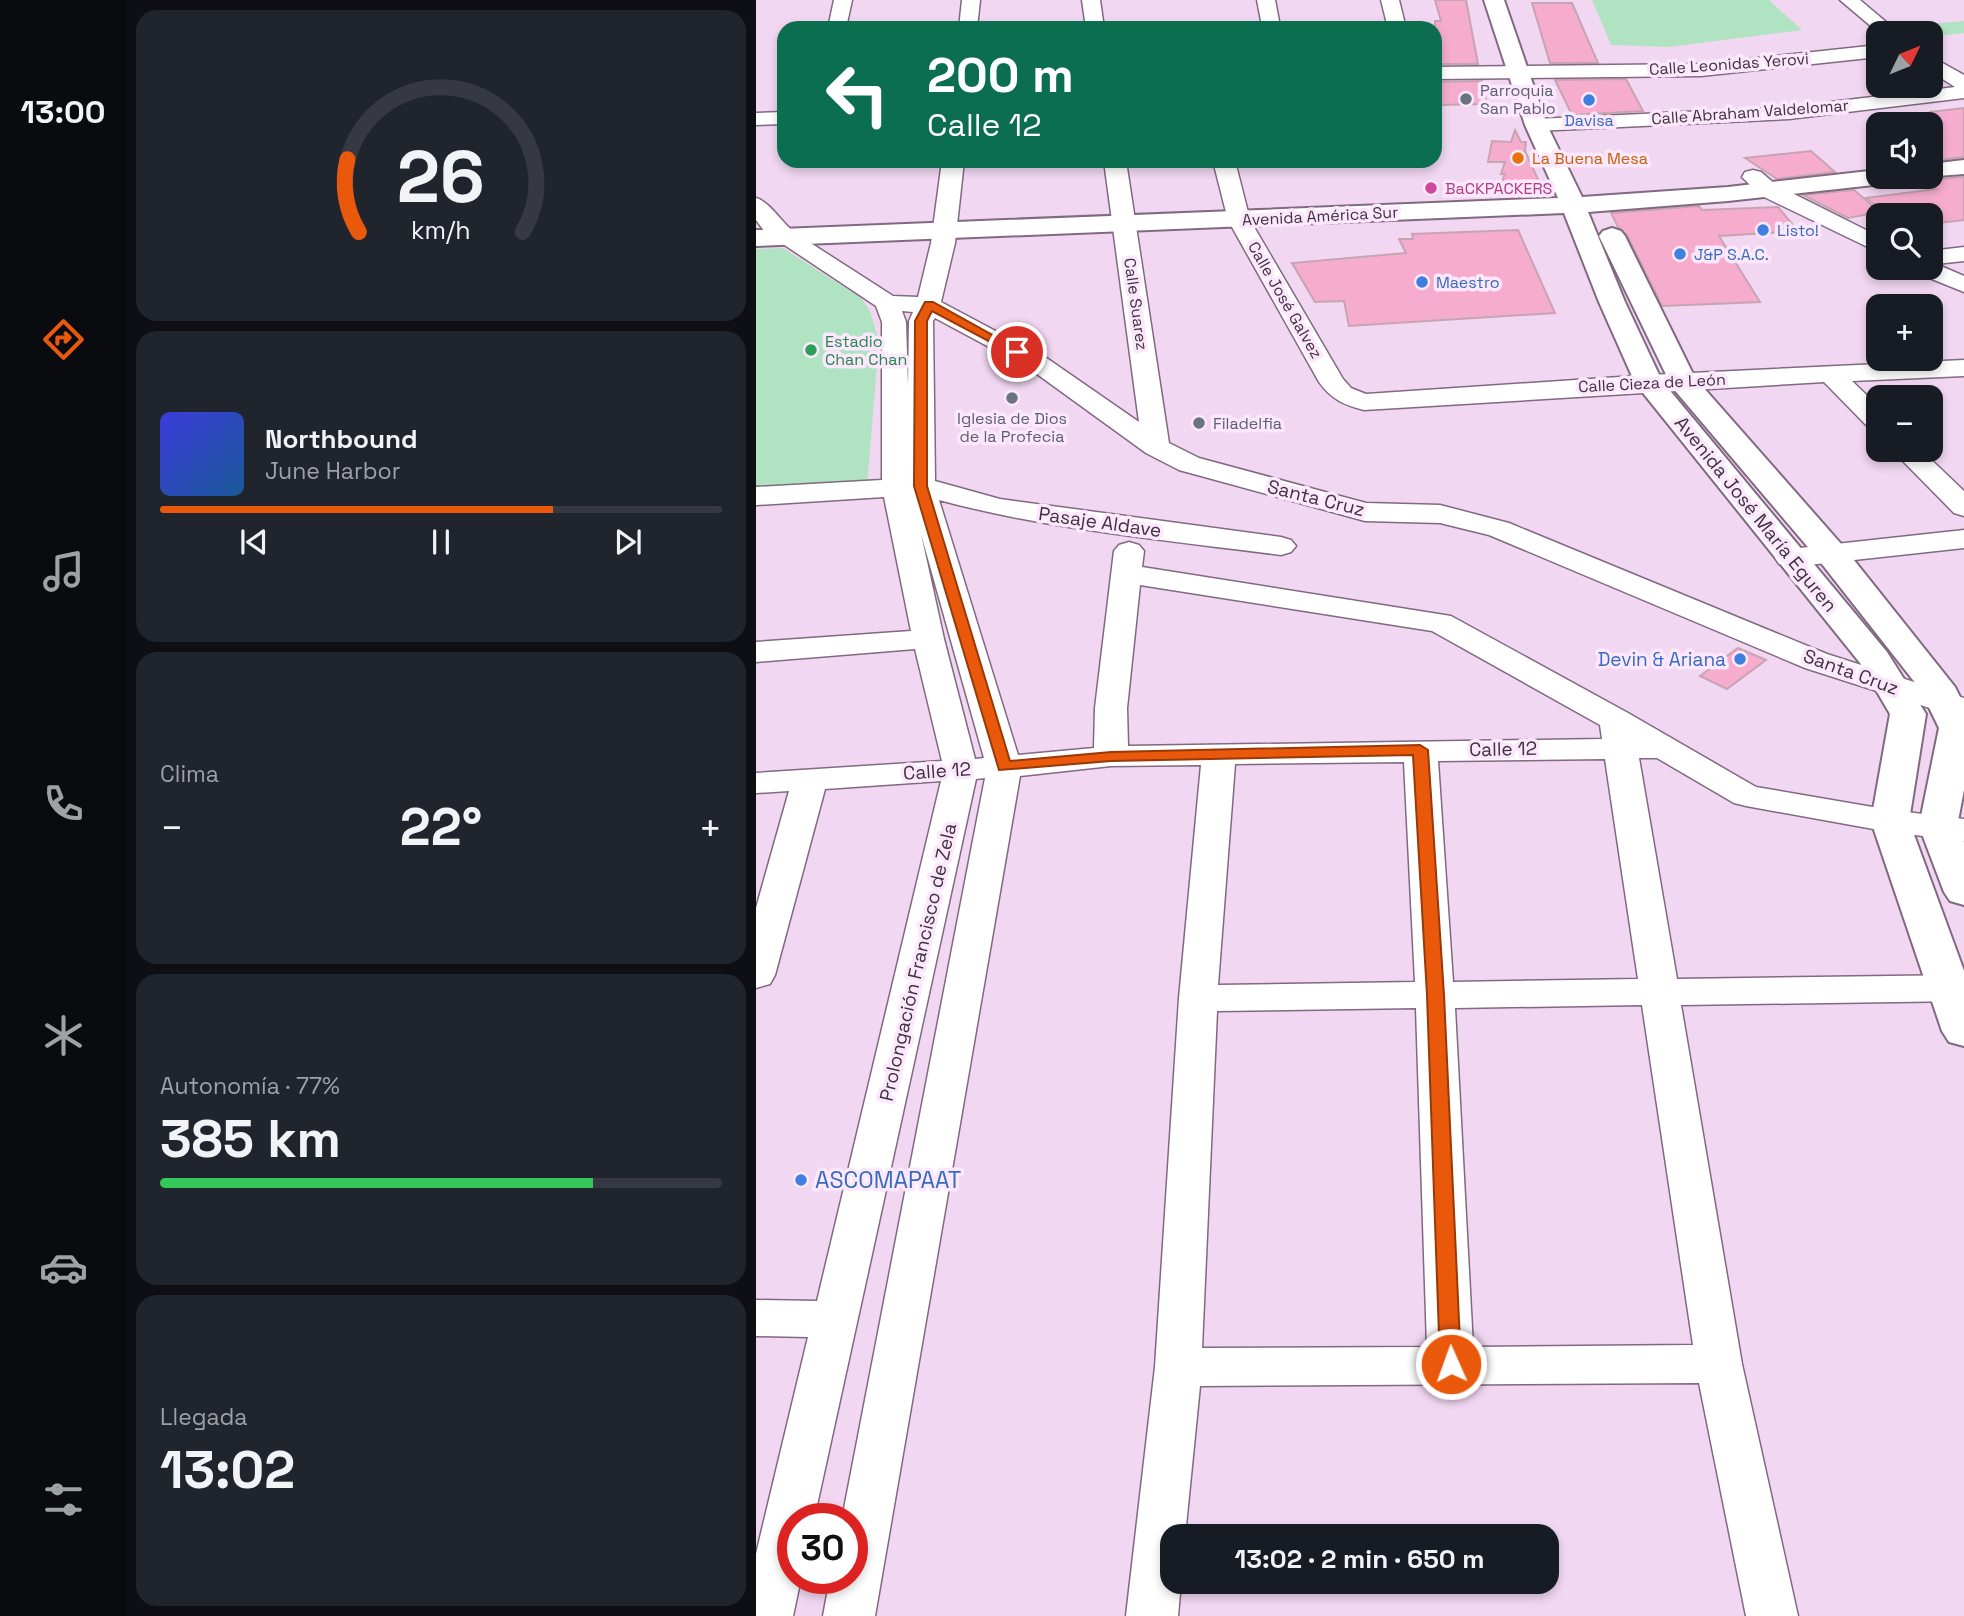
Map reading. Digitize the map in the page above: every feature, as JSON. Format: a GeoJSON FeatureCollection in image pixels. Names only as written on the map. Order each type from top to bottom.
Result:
{"type":"FeatureCollection","features":[{"type":"Feature","properties":{"kind":"main road","name":"Avenida José María Eguren"},"geometry":{"type":"LineString","coordinates":[[1494,0],[1536,86],[1562,124],[1573,147]]}},
{"type":"Feature","properties":{"kind":"main road","name":"Avenida José María Eguren"},"geometry":{"type":"LineString","coordinates":[[1528,37],[1536,86],[1536,125],[1584,195],[1627,301],[1649,383],[1875,659],[1908,714],[1890,821],[1957,988],[1964,1031]]}},
{"type":"Feature","properties":{"kind":"main road"},"geometry":{"type":"LineString","coordinates":[[1943,156],[1964,154]]}},
{"type":"Feature","properties":{"kind":"main road","name":"Avenida América Sur"},"geometry":{"type":"LineString","coordinates":[[1761,184],[1866,165]]}},
{"type":"Feature","properties":{"kind":"main road"},"geometry":{"type":"LineString","coordinates":[[1943,169],[1964,167]]}},
{"type":"Feature","properties":{"kind":"main road","name":"Avenida América Sur"},"geometry":{"type":"LineString","coordinates":[[768,233],[1445,205],[1866,178]]}},
{"type":"Feature","properties":{"kind":"main road","name":"Avenida José María Eguren"},"geometry":{"type":"LineString","coordinates":[[1627,301],[1682,381],[1830,552],[1956,707],[1951,828]]}},
{"type":"Feature","properties":{"kind":"main road"},"geometry":{"type":"LineString","coordinates":[[1951,828],[1964,892]]}},
{"type":"Feature","properties":{"kind":"street"},"geometry":{"type":"LineString","coordinates":[[838,21],[843,0]]}},
{"type":"Feature","properties":{"kind":"street"},"geometry":{"type":"LineString","coordinates":[[969,21],[971,0]]}},
{"type":"Feature","properties":{"kind":"street"},"geometry":{"type":"LineString","coordinates":[[1091,0],[1094,21]]}},
{"type":"Feature","properties":{"kind":"street"},"geometry":{"type":"LineString","coordinates":[[1266,0],[1270,21]]}},
{"type":"Feature","properties":{"kind":"street"},"geometry":{"type":"LineString","coordinates":[[1390,0],[1395,21]]}},
{"type":"Feature","properties":{"kind":"street"},"geometry":{"type":"LineString","coordinates":[[1849,0],[1875,21]]}},
{"type":"Feature","properties":{"kind":"street","name":"Calle Leonidas Yerovi"},"geometry":{"type":"LineString","coordinates":[[1442,74],[1536,86],[1866,52]]}},
{"type":"Feature","properties":{"kind":"street"},"geometry":{"type":"LineString","coordinates":[[1943,70],[1964,84]]}},
{"type":"Feature","properties":{"kind":"street","name":"Calle Abraham Valdelomar"},"geometry":{"type":"LineString","coordinates":[[1536,125],[1789,113],[1964,92]]}},
{"type":"Feature","properties":{"kind":"street"},"geometry":{"type":"LineString","coordinates":[[756,119],[777,118]]}},
{"type":"Feature","properties":{"kind":"street","name":"Prolongación Francisco de Zela"},"geometry":{"type":"LineString","coordinates":[[849,1616],[1004,767],[908,487],[921,321],[929,305],[945,226],[952,168]]}},
{"type":"Feature","properties":{"kind":"street","name":"Calle Suarez"},"geometry":{"type":"LineString","coordinates":[[1116,168],[1156,447]]}},
{"type":"Feature","properties":{"kind":"street","name":"Calle José Galvez"},"geometry":{"type":"LineString","coordinates":[[1226,168],[1237,213],[1332,382],[1342,394]]}},
{"type":"Feature","properties":{"kind":"street"},"geometry":{"type":"LineString","coordinates":[[1761,184],[1866,239]]}},
{"type":"Feature","properties":{"kind":"street"},"geometry":{"type":"LineString","coordinates":[[756,205],[768,233],[869,289],[887,303]]}},
{"type":"Feature","properties":{"kind":"street"},"geometry":{"type":"LineString","coordinates":[[1943,256],[1964,254]]}},
{"type":"Feature","properties":{"kind":"street"},"geometry":{"type":"LineString","coordinates":[[1943,276],[1964,285]]}},
{"type":"Feature","properties":{"kind":"street","name":"Prolongación Francisco de Zela"},"geometry":{"type":"LineString","coordinates":[[767,1616],[884,1115],[961,769],[928,639],[908,487],[894,321],[887,303]]}},
{"type":"Feature","properties":{"kind":"street","name":"Santa Cruz"},"geometry":{"type":"LineString","coordinates":[[887,303],[929,305],[1039,364],[1156,447],[1189,464],[1364,512],[1440,514],[1499,529],[1816,661],[1956,707]]}},
{"type":"Feature","properties":{"kind":"street","name":"Calle Cieza de León"},"geometry":{"type":"LineString","coordinates":[[1342,394],[1364,401],[1682,381],[1964,368]]}},
{"type":"Feature","properties":{"kind":"street"},"geometry":{"type":"LineString","coordinates":[[1830,374],[1866,409]]}},
{"type":"Feature","properties":{"kind":"street"},"geometry":{"type":"LineString","coordinates":[[1918,462],[1964,507]]}},
{"type":"Feature","properties":{"kind":"street","name":"Pasaje Aldave"},"geometry":{"type":"LineString","coordinates":[[756,496],[908,487],[998,507],[1281,546]]}},
{"type":"Feature","properties":{"kind":"street"},"geometry":{"type":"LineString","coordinates":[[1111,756],[1111,708],[1133,527]]}},
{"type":"Feature","properties":{"kind":"street"},"geometry":{"type":"LineString","coordinates":[[1790,558],[1964,539]]}},
{"type":"Feature","properties":{"kind":"street"},"geometry":{"type":"LineString","coordinates":[[1126,574],[1440,623],[1618,734],[1719,1364],[1772,1616]]}},
{"type":"Feature","properties":{"kind":"street"},"geometry":{"type":"LineString","coordinates":[[756,652],[928,639]]}},
{"type":"Feature","properties":{"kind":"street","name":"Calle 12"},"geometry":{"type":"LineString","coordinates":[[756,783],[1004,767],[1111,756],[1420,750],[1618,734],[1663,748],[1752,798],[1890,821]]}},
{"type":"Feature","properties":{"kind":"street"},"geometry":{"type":"LineString","coordinates":[[1420,750],[1435,995],[1451,1364]]}},
{"type":"Feature","properties":{"kind":"street"},"geometry":{"type":"LineString","coordinates":[[1152,1616],[1178,1367],[1198,998],[1219,753]]}},
{"type":"Feature","properties":{"kind":"street"},"geometry":{"type":"LineString","coordinates":[[758,958],[770,873],[810,779]]}},
{"type":"Feature","properties":{"kind":"street"},"geometry":{"type":"LineString","coordinates":[[1890,821],[1951,828]]}},
{"type":"Feature","properties":{"kind":"street"},"geometry":{"type":"LineString","coordinates":[[1198,998],[1957,988]]}},
{"type":"Feature","properties":{"kind":"street"},"geometry":{"type":"LineString","coordinates":[[884,1115],[939,1113]]}},
{"type":"Feature","properties":{"kind":"street"},"geometry":{"type":"LineString","coordinates":[[756,1318],[835,1320]]}},
{"type":"Feature","properties":{"kind":"street"},"geometry":{"type":"LineString","coordinates":[[1178,1367],[1719,1364]]}},
{"type":"Feature","properties":{"kind":"green space"},"geometry":{"type":"Polygon","coordinates":[[[1592,0],[1769,0],[1802,30],[1669,47],[1611,45],[1592,0]]]}},
{"type":"Feature","properties":{"kind":"green space"},"geometry":{"type":"Polygon","coordinates":[[[1964,21],[1964,33],[1943,35],[1943,23],[1964,21]]]}},
{"type":"Feature","properties":{"kind":"green space"},"geometry":{"type":"Polygon","coordinates":[[[783,248],[861,298],[870,311],[879,341],[867,486],[756,493],[756,249],[783,248]]]}},
{"type":"Feature","properties":{"kind":"building"},"geometry":{"type":"Polygon","coordinates":[[[1435,0],[1466,0],[1478,64],[1442,64],[1441,21],[1435,0]]]}},
{"type":"Feature","properties":{"kind":"building"},"geometry":{"type":"Polygon","coordinates":[[[1532,3],[1572,3],[1598,63],[1550,63],[1532,3]]]}},
{"type":"Feature","properties":{"kind":"building"},"geometry":{"type":"Polygon","coordinates":[[[1626,79],[1643,111],[1572,115],[1555,80],[1626,79]]]}},
{"type":"Feature","properties":{"kind":"building"},"geometry":{"type":"Polygon","coordinates":[[[1482,81],[1487,104],[1442,105],[1442,82],[1482,81]]]}},
{"type":"Feature","properties":{"kind":"building"},"geometry":{"type":"Polygon","coordinates":[[[1964,108],[1964,157],[1943,159],[1943,112],[1930,112],[1964,108]]]}},
{"type":"Feature","properties":{"kind":"building"},"geometry":{"type":"Polygon","coordinates":[[[1515,130],[1521,142],[1526,142],[1525,151],[1542,188],[1499,188],[1505,174],[1501,174],[1505,162],[1488,162],[1492,141],[1511,142],[1515,130]]]}},
{"type":"Feature","properties":{"kind":"building"},"geometry":{"type":"Polygon","coordinates":[[[1811,151],[1835,172],[1777,179],[1745,158],[1811,151]]]}},
{"type":"Feature","properties":{"kind":"building"},"geometry":{"type":"Polygon","coordinates":[[[1964,177],[1964,220],[1943,222],[1943,203],[1873,203],[1866,198],[1943,189],[1943,179],[1964,177]]]}},
{"type":"Feature","properties":{"kind":"building"},"geometry":{"type":"Polygon","coordinates":[[[1854,190],[1869,203],[1866,203],[1866,215],[1848,218],[1803,195],[1854,190]]]}},
{"type":"Feature","properties":{"kind":"building","name":"J&P S.A.C."},"geometry":{"type":"Polygon","coordinates":[[[1699,206],[1702,210],[1778,207],[1798,231],[1719,236],[1760,302],[1662,306],[1627,235],[1618,227],[1611,213],[1699,206]]]}},
{"type":"Feature","properties":{"kind":"building","name":"Maestro"},"geometry":{"type":"Polygon","coordinates":[[[1518,230],[1555,313],[1349,326],[1344,301],[1315,302],[1292,263],[1406,253],[1399,239],[1413,239],[1412,234],[1518,230]]]}},
{"type":"Feature","properties":{"kind":"building"},"geometry":{"type":"Polygon","coordinates":[[[1738,648],[1766,660],[1727,689],[1700,676],[1738,648]]]}},
{"type":"Feature","properties":{"kind":"place","name":"Parroquia San Pablo"},"geometry":{"type":"Point","coordinates":[1466,99]}},
{"type":"Feature","properties":{"kind":"place","name":"Davisa"},"geometry":{"type":"Point","coordinates":[1589,100]}},
{"type":"Feature","properties":{"kind":"place","name":"La Buena Mesa"},"geometry":{"type":"Point","coordinates":[1518,158]}},
{"type":"Feature","properties":{"kind":"place","name":"BaCKPACKERS"},"geometry":{"type":"Point","coordinates":[1431,188]}},
{"type":"Feature","properties":{"kind":"place","name":"Listo!"},"geometry":{"type":"Point","coordinates":[1763,230]}},
{"type":"Feature","properties":{"kind":"place","name":"J&P S.A.C."},"geometry":{"type":"Point","coordinates":[1680,254]}},
{"type":"Feature","properties":{"kind":"place","name":"Maestro"},"geometry":{"type":"Point","coordinates":[1422,282]}},
{"type":"Feature","properties":{"kind":"place","name":"Estadio Chan Chan"},"geometry":{"type":"Point","coordinates":[811,350]}},
{"type":"Feature","properties":{"kind":"place","name":"Iglesia de Dios de la Profecia"},"geometry":{"type":"Point","coordinates":[1012,398]}},
{"type":"Feature","properties":{"kind":"place","name":"Filadelfia"},"geometry":{"type":"Point","coordinates":[1199,423]}},
{"type":"Feature","properties":{"kind":"place","name":"Devin & Ariana"},"geometry":{"type":"Point","coordinates":[1740,659]}},
{"type":"Feature","properties":{"kind":"place","name":"ASCOMAPAAT"},"geometry":{"type":"Point","coordinates":[801,1180]}},
{"type":"Feature","properties":{"kind":"route"},"geometry":{"type":"LineString","coordinates":[[1017,352],[929,305],[921,321],[921,486],[1004,767],[1111,756],[1420,750],[1435,995],[1451,1364]]}}]}
